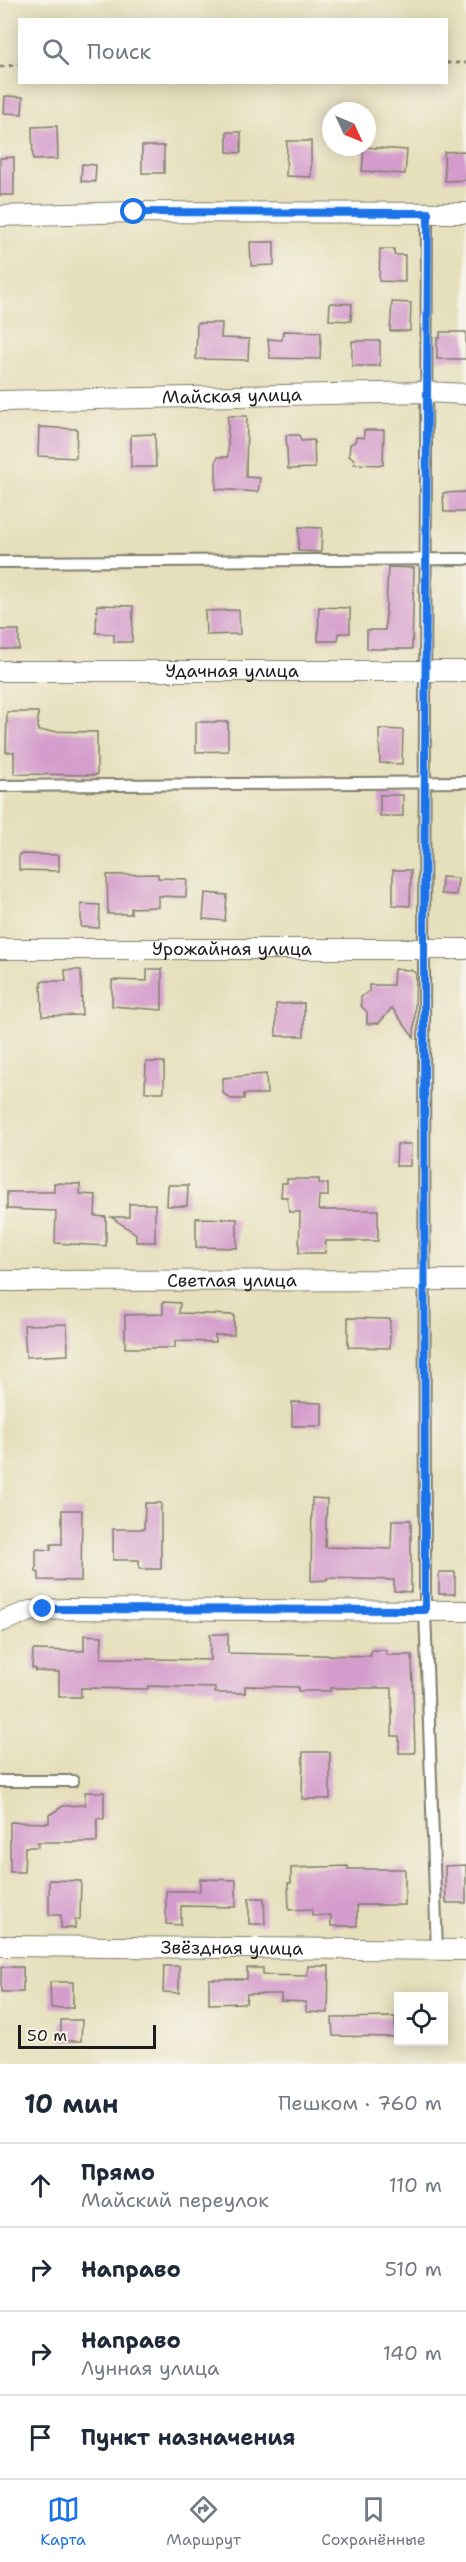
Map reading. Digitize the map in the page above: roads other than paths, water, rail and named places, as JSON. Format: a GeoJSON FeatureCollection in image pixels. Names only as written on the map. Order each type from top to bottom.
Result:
{"type":"FeatureCollection","features":[{"type":"Feature","properties":{"kind":"street"},"geometry":{"type":"LineString","coordinates":[[0,216],[134,212],[466,213]]}},
{"type":"Feature","properties":{"kind":"street","name":"Майская улица"},"geometry":{"type":"LineString","coordinates":[[0,401],[426,392],[466,394]]}},
{"type":"Feature","properties":{"kind":"street","name":"Удачная улица"},"geometry":{"type":"LineString","coordinates":[[0,671],[466,671]]}},
{"type":"Feature","properties":{"kind":"street","name":"Урожайная улица"},"geometry":{"type":"LineString","coordinates":[[0,949],[466,949]]}},
{"type":"Feature","properties":{"kind":"street","name":"Светлая улица"},"geometry":{"type":"LineString","coordinates":[[0,1281],[466,1280]]}},
{"type":"Feature","properties":{"kind":"street"},"geometry":{"type":"LineString","coordinates":[[0,1622],[30,1611],[65,1609],[466,1611]]}},
{"type":"Feature","properties":{"kind":"street","name":"Звёздная улица"},"geometry":{"type":"LineString","coordinates":[[0,1946],[466,1950]]}},
{"type":"Feature","properties":{"kind":"lane"},"geometry":{"type":"LineString","coordinates":[[428,213],[424,949],[425,1610],[437,1951]]}},
{"type":"Feature","properties":{"kind":"lane"},"geometry":{"type":"LineString","coordinates":[[0,562],[466,559]]}},
{"type":"Feature","properties":{"kind":"lane"},"geometry":{"type":"LineString","coordinates":[[0,786],[466,782]]}},
{"type":"Feature","properties":{"kind":"lane"},"geometry":{"type":"LineString","coordinates":[[0,1781],[73,1781]]}}]}
